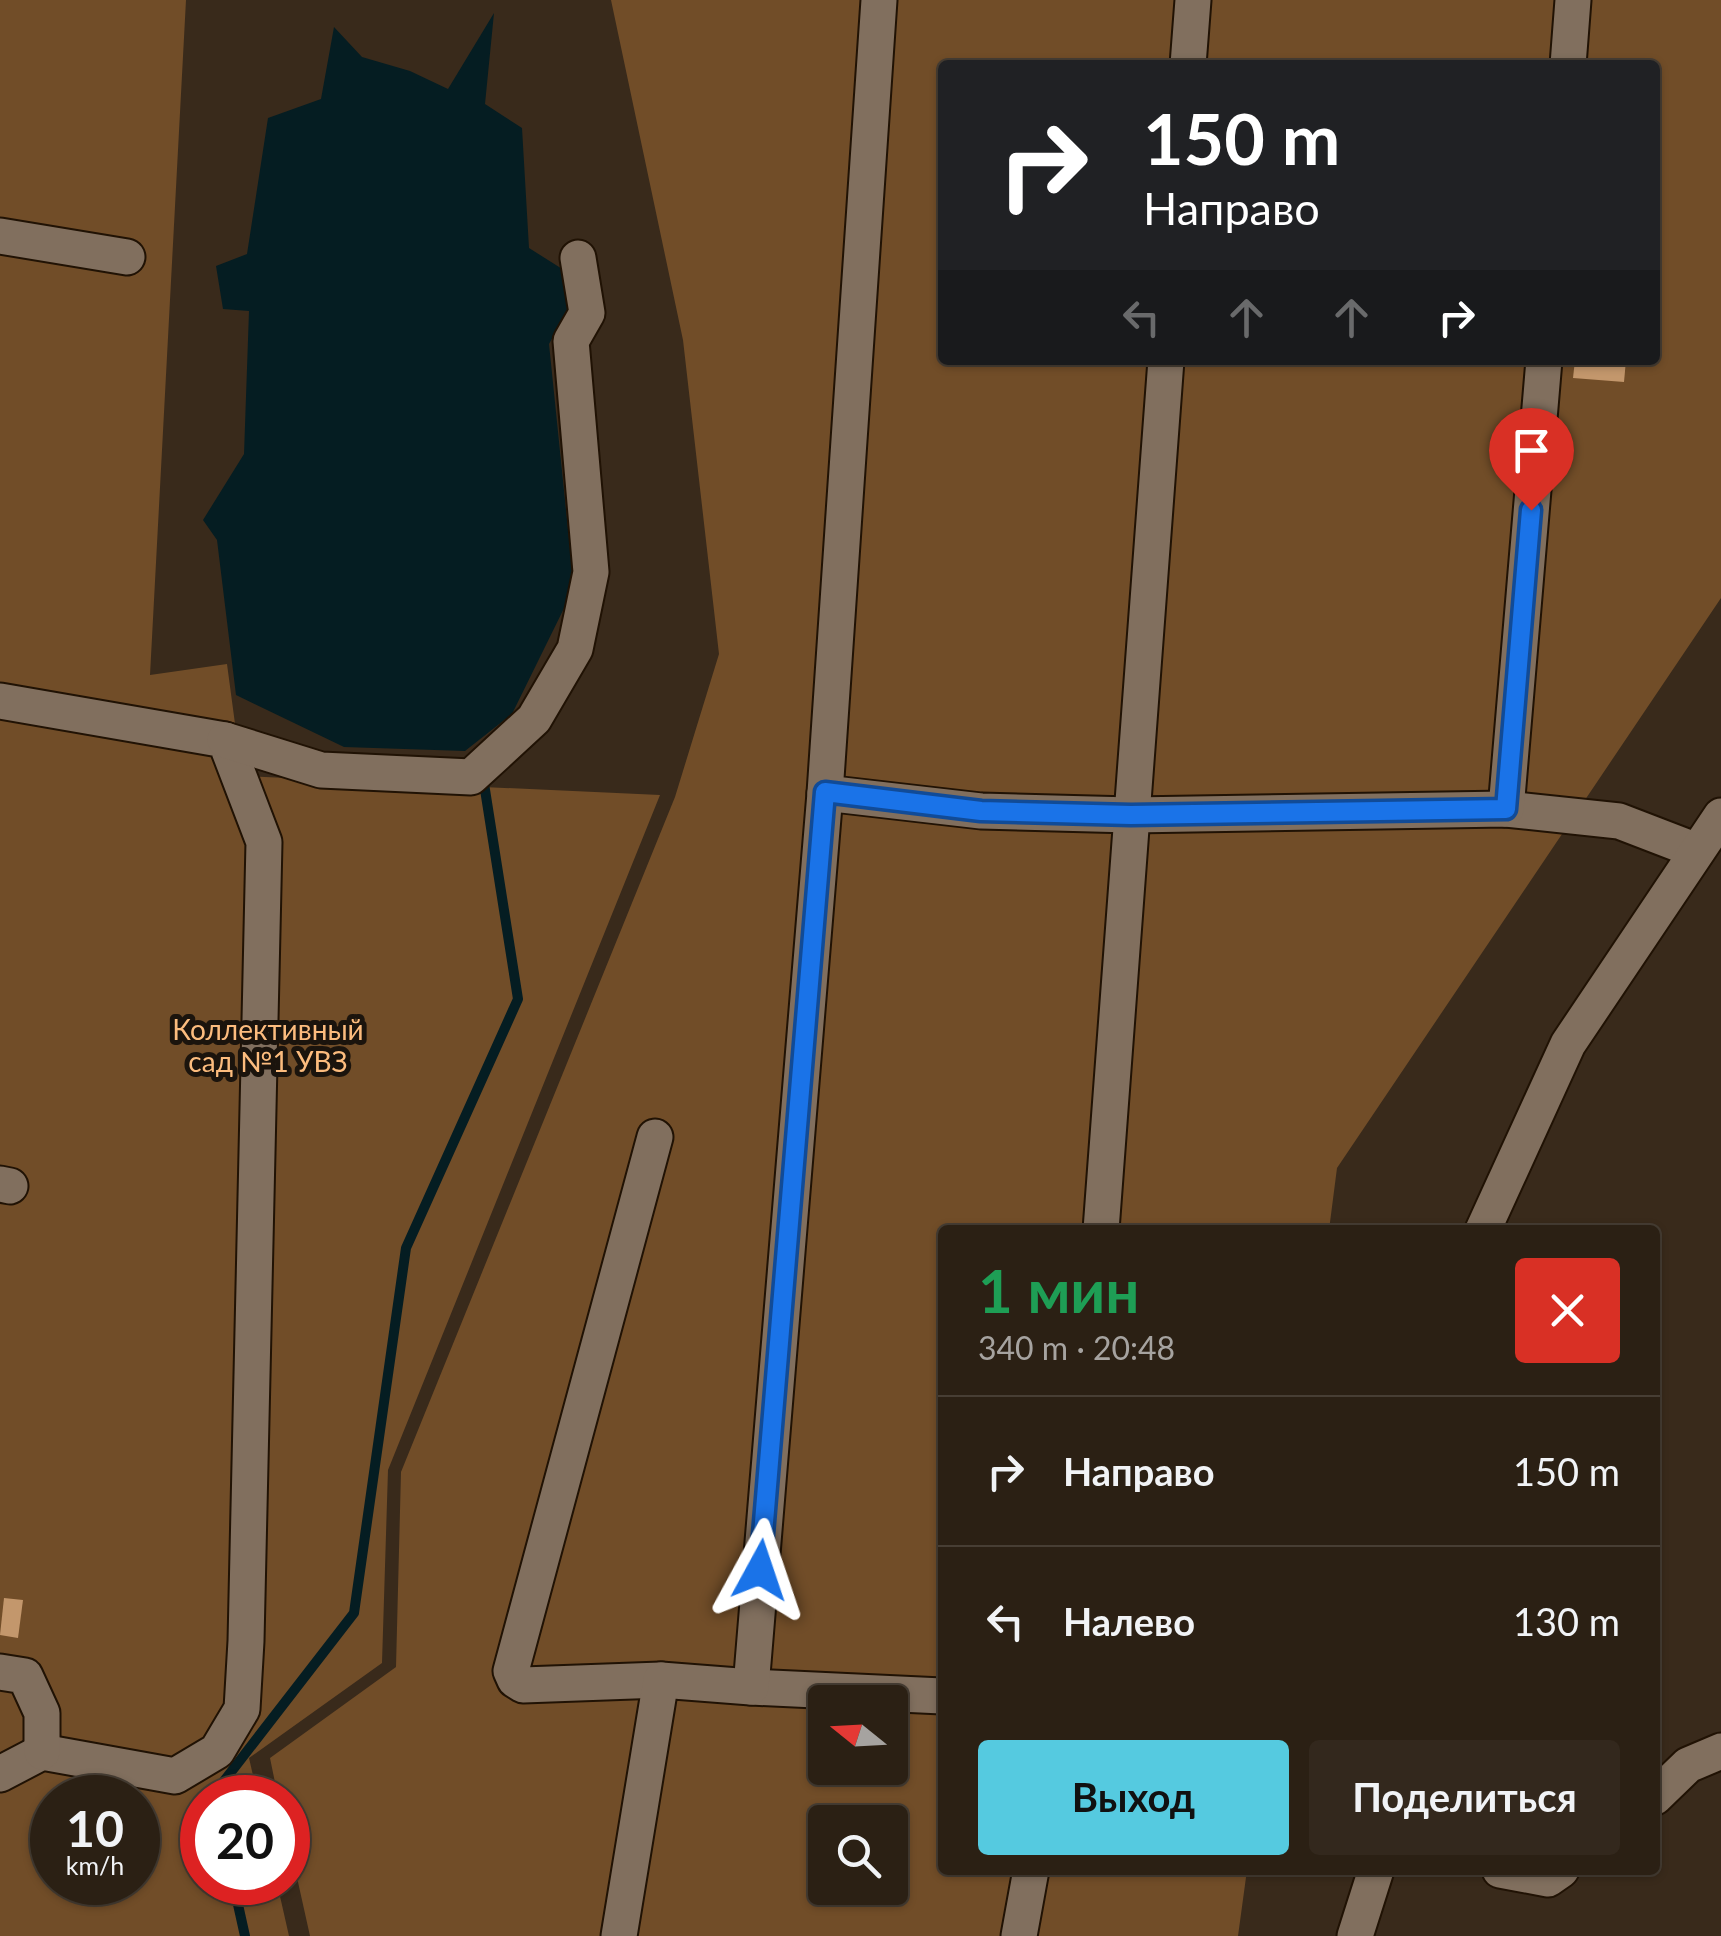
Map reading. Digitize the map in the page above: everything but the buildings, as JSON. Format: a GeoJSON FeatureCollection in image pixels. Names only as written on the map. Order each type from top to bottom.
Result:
{"type":"FeatureCollection","features":[{"type":"Feature","properties":{"kind":"street"},"geometry":{"type":"LineString","coordinates":[[751,1687],[825,792],[879,0]]}},
{"type":"Feature","properties":{"kind":"street"},"geometry":{"type":"LineString","coordinates":[[1188,60],[1194,0]]}},
{"type":"Feature","properties":{"kind":"street"},"geometry":{"type":"LineString","coordinates":[[1568,60],[1573,0]]}},
{"type":"Feature","properties":{"kind":"street"},"geometry":{"type":"LineString","coordinates":[[0,236],[127,257]]}},
{"type":"Feature","properties":{"kind":"street"},"geometry":{"type":"LineString","coordinates":[[0,700],[225,740],[321,770],[471,777],[534,719],[575,649],[591,572],[571,341],[587,313],[578,258]]}},
{"type":"Feature","properties":{"kind":"street"},"geometry":{"type":"LineString","coordinates":[[1101,1225],[1166,365]]}},
{"type":"Feature","properties":{"kind":"street"},"geometry":{"type":"LineString","coordinates":[[1506,809],[1544,365]]}},
{"type":"Feature","properties":{"kind":"street"},"geometry":{"type":"LineString","coordinates":[[0,1774],[42,1752],[175,1776],[217,1751],[242,1709],[264,842],[225,740]]}},
{"type":"Feature","properties":{"kind":"street"},"geometry":{"type":"LineString","coordinates":[[825,792],[981,811],[1131,815],[1506,809],[1619,821],[1697,851]]}},
{"type":"Feature","properties":{"kind":"street"},"geometry":{"type":"LineString","coordinates":[[1485,1225],[1568,1044],[1721,816]]}},
{"type":"Feature","properties":{"kind":"street"},"geometry":{"type":"LineString","coordinates":[[654,1138],[511,1672],[515,1680],[523,1684],[662,1680],[938,1696]]}},
{"type":"Feature","properties":{"kind":"street"},"geometry":{"type":"LineString","coordinates":[[0,1672],[24,1676],[42,1713],[42,1752]]}},
{"type":"Feature","properties":{"kind":"street"},"geometry":{"type":"LineString","coordinates":[[619,1936],[662,1680]]}},
{"type":"Feature","properties":{"kind":"street"},"geometry":{"type":"LineString","coordinates":[[1660,1792],[1688,1764],[1721,1751]]}},
{"type":"Feature","properties":{"kind":"street"},"geometry":{"type":"LineString","coordinates":[[1019,1936],[1030,1875]]}},
{"type":"Feature","properties":{"kind":"street"},"geometry":{"type":"LineString","coordinates":[[1355,1936],[1374,1875]]}},
{"type":"Feature","properties":{"kind":"street"},"geometry":{"type":"LineString","coordinates":[[1527,1875],[1548,1879],[1554,1875]]}},
{"type":"Feature","properties":{"kind":"green space","name":"Коллективный сад №1 УВЗ"},"geometry":{"type":"Polygon","coordinates":[[[0,0],[186,0],[150,675],[227,664],[242,776],[660,795],[388,1470],[382,1663],[249,1758],[253,1775],[180,1775],[180,1905],[282,1905],[289,1936],[0,1936],[0,0]]]}},
{"type":"Feature","properties":{"kind":"green space"},"geometry":{"type":"Polygon","coordinates":[[[611,0],[1721,0],[1721,598],[1337,1168],[1330,1225],[938,1225],[938,1875],[1246,1875],[1238,1936],[310,1936],[303,1905],[310,1905],[310,1775],[273,1775],[270,1758],[396,1667],[401,1472],[675,797],[719,654],[683,340],[611,0]]]}},
{"type":"Feature","properties":{"kind":"water"},"geometry":{"type":"Polygon","coordinates":[[[494,13],[485,104],[522,128],[529,248],[567,272],[573,301],[549,344],[574,588],[512,714],[465,751],[344,747],[236,695],[217,540],[203,520],[244,454],[249,311],[223,309],[216,266],[247,254],[268,118],[321,99],[334,27],[362,57],[410,71],[448,89],[494,13]]]}},
{"type":"Feature","properties":{"kind":"waterway"},"geometry":{"type":"LineString","coordinates":[[229,1775],[354,1613],[406,1248],[518,999],[483,777]]}},
{"type":"Feature","properties":{"kind":"waterway"},"geometry":{"type":"LineString","coordinates":[[238,1905],[245,1936]]}},
{"type":"Feature","properties":{"kind":"route"},"geometry":{"type":"LineString","coordinates":[[760,1570],[825,792],[981,811],[1131,815],[1506,809],[1531,510]]}}]}
